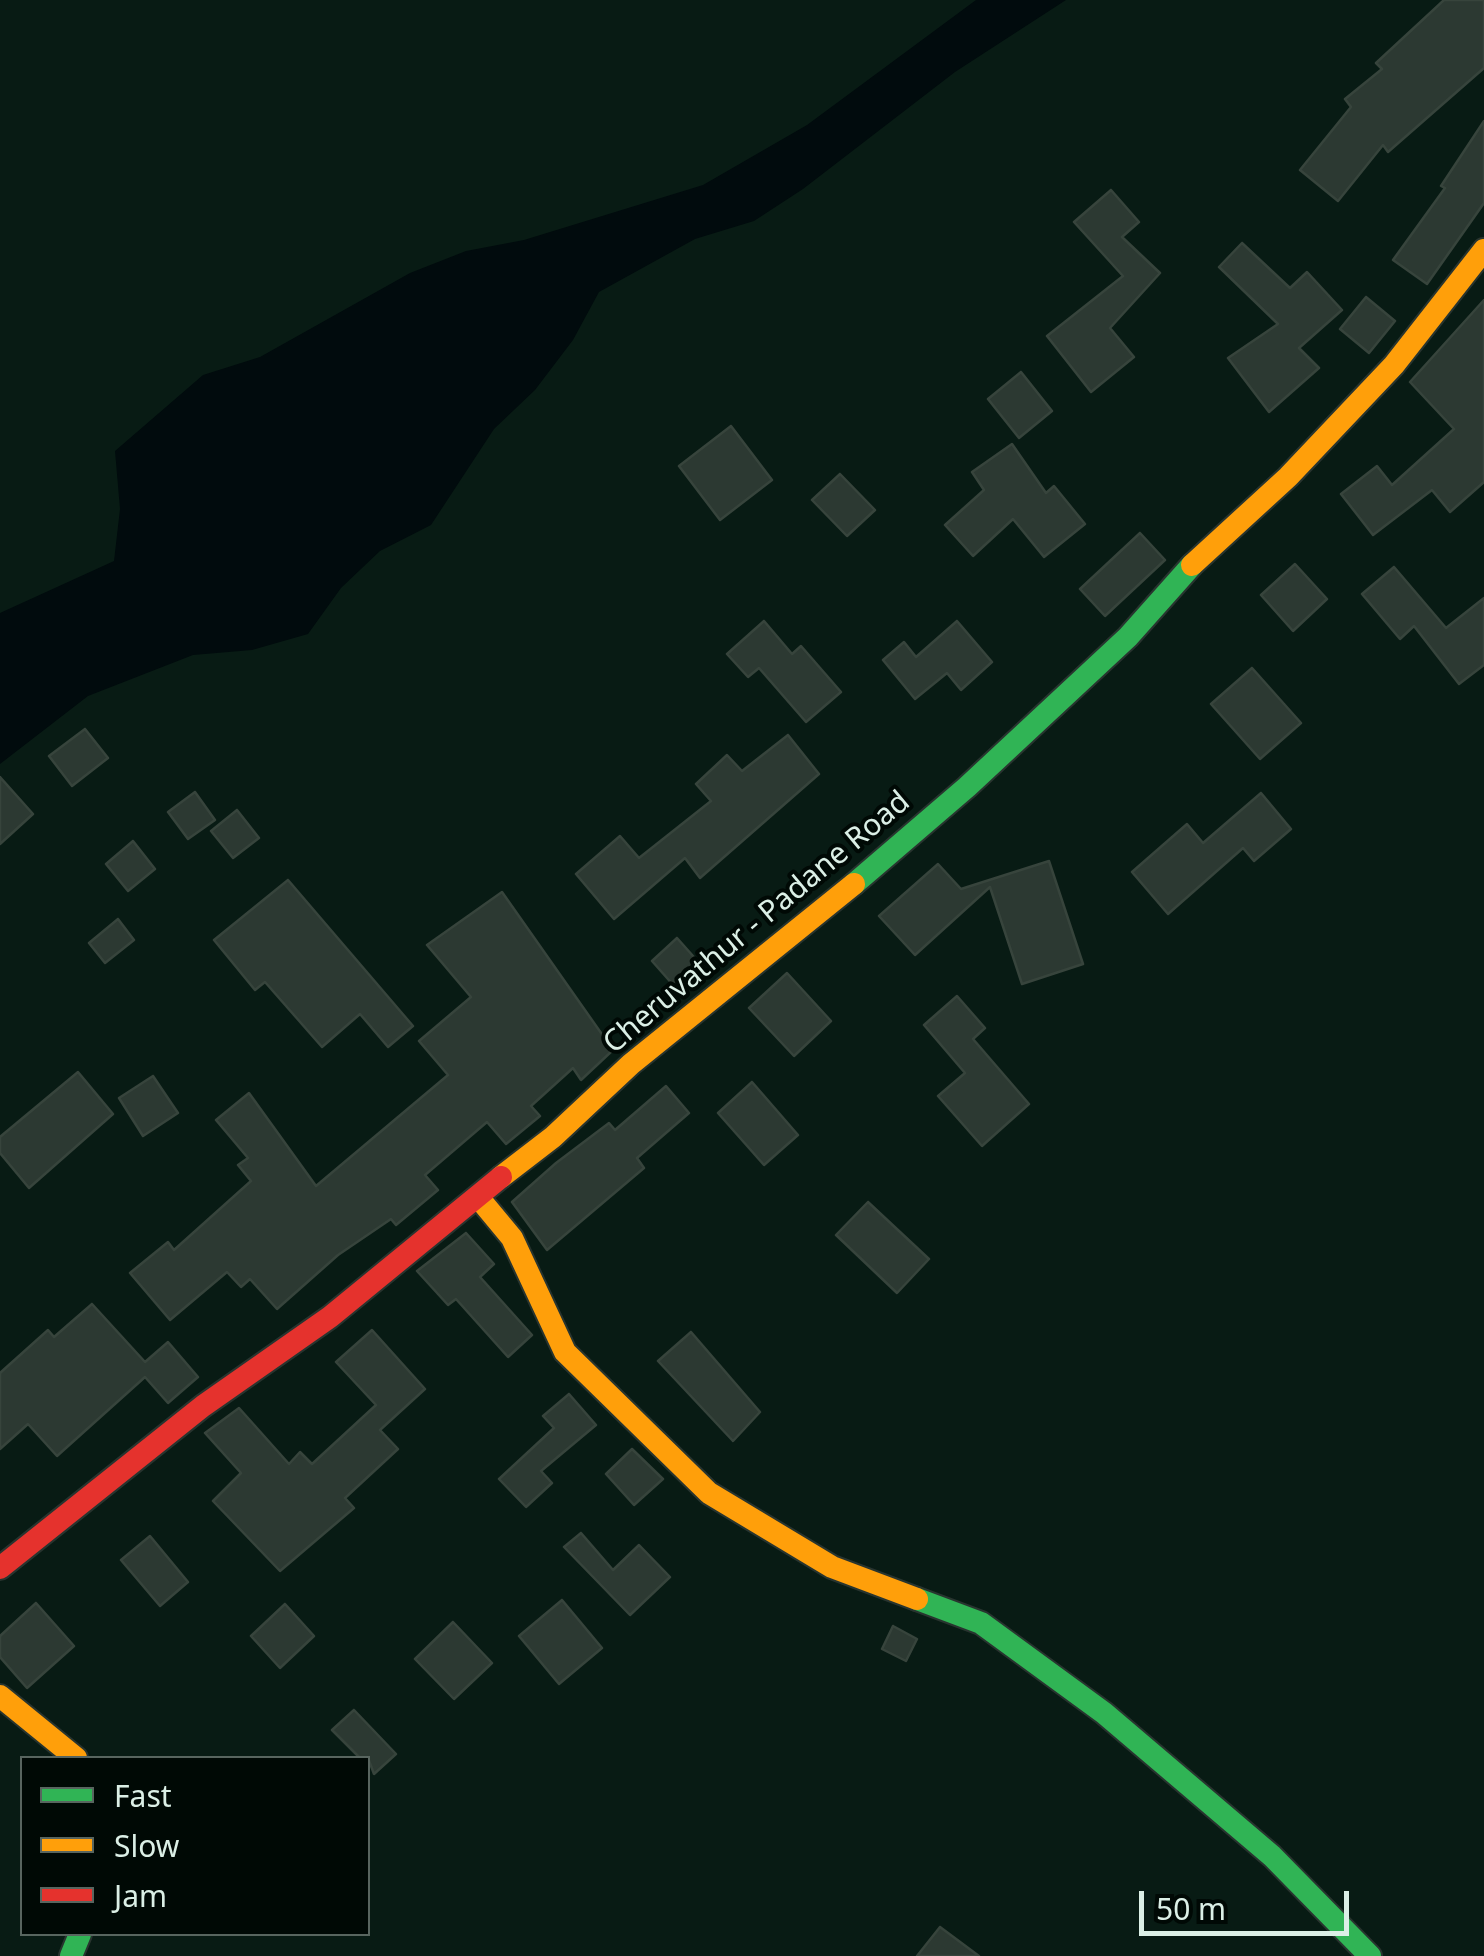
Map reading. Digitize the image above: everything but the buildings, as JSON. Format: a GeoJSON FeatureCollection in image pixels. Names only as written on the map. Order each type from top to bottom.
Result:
{"type":"FeatureCollection","features":[{"type":"Feature","properties":{"kind":"main road","name":"Cheruvathur - Padane Road"},"geometry":{"type":"LineString","coordinates":[[0,1568],[121,1469],[330,1318],[410,1248],[553,1137],[631,1064],[854,886],[1048,714],[1128,637],[1208,548],[1288,477],[1394,365],[1484,250]]}},
{"type":"Feature","properties":{"kind":"main road"},"geometry":{"type":"LineString","coordinates":[[478,1197],[512,1238],[565,1352],[710,1494],[832,1567],[981,1623],[1104,1713],[1272,1856],[1370,1956]]}},
{"type":"Feature","properties":{"kind":"main road"},"geometry":{"type":"LineString","coordinates":[[0,1696],[74,1756]]}},
{"type":"Feature","properties":{"kind":"shaded area"},"geometry":{"type":"Polygon","coordinates":[[[976,0],[1066,0],[955,72],[803,189],[754,221],[695,239],[599,292],[573,340],[535,390],[494,429],[431,525],[380,551],[341,588],[308,634],[252,650],[193,655],[88,696],[0,764],[0,613],[114,561],[120,509],[115,451],[203,375],[260,357],[410,273],[466,251],[524,240],[703,185],[807,125],[976,0]]]}},
{"type":"Feature","properties":{"kind":"traffic: fast"},"geometry":{"type":"LineString","coordinates":[[854,884],[967,787],[1128,637],[1192,565]]}},
{"type":"Feature","properties":{"kind":"traffic: fast"},"geometry":{"type":"LineString","coordinates":[[917,1599],[981,1623],[1104,1713],[1272,1856],[1370,1956]]}},
{"type":"Feature","properties":{"kind":"traffic: fast"},"geometry":{"type":"LineString","coordinates":[[71,1956],[79,1936]]}},
{"type":"Feature","properties":{"kind":"traffic: slow"},"geometry":{"type":"LineString","coordinates":[[1192,565],[1288,477],[1394,365],[1484,250]]}},
{"type":"Feature","properties":{"kind":"traffic: slow"},"geometry":{"type":"LineString","coordinates":[[501,1177],[553,1137],[631,1064],[854,884]]}},
{"type":"Feature","properties":{"kind":"traffic: slow"},"geometry":{"type":"LineString","coordinates":[[478,1197],[512,1238],[565,1352],[709,1493],[832,1567],[917,1599]]}},
{"type":"Feature","properties":{"kind":"traffic: slow"},"geometry":{"type":"LineString","coordinates":[[0,1696],[74,1756]]}},
{"type":"Feature","properties":{"kind":"traffic: jam"},"geometry":{"type":"LineString","coordinates":[[0,1568],[203,1406],[330,1317],[501,1177]]}}]}
